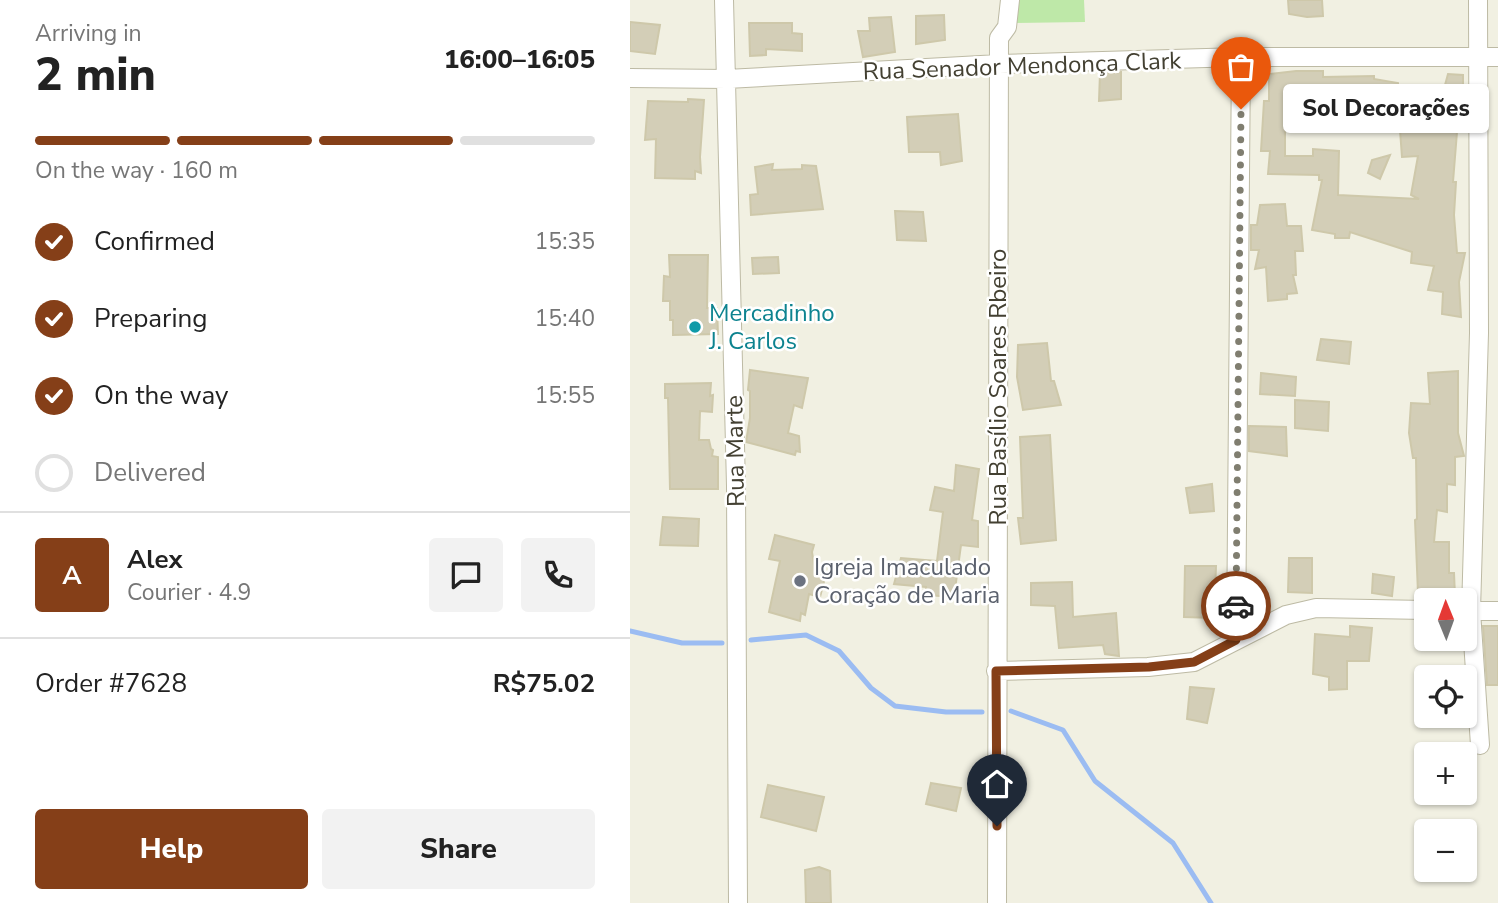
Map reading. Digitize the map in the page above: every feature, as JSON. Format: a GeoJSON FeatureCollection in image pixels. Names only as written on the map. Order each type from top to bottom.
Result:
{"type":"FeatureCollection","features":[{"type":"Feature","properties":{"kind":"street","name":"Rua Marte"},"geometry":{"type":"LineString","coordinates":[[724,0],[736,473],[738,903]]}},
{"type":"Feature","properties":{"kind":"street","name":"Rua Basílio Soares Rbeiro"},"geometry":{"type":"LineString","coordinates":[[997,903],[999,38],[1007,27],[1010,0]]}},
{"type":"Feature","properties":{"kind":"street"},"geometry":{"type":"LineString","coordinates":[[1469,588],[1479,333],[1478,0]]}},
{"type":"Feature","properties":{"kind":"street","name":"Rua Senador Mendonça Clark"},"geometry":{"type":"LineString","coordinates":[[630,78],[727,79],[999,64],[1241,57],[1498,57]]}},
{"type":"Feature","properties":{"kind":"street"},"geometry":{"type":"LineString","coordinates":[[1236,640],[1241,57]]}},
{"type":"Feature","properties":{"kind":"street"},"geometry":{"type":"LineString","coordinates":[[996,671],[1149,667],[1194,662],[1286,615],[1316,608],[1414,610]]}},
{"type":"Feature","properties":{"kind":"street"},"geometry":{"type":"LineString","coordinates":[[1477,611],[1498,611]]}},
{"type":"Feature","properties":{"kind":"street"},"geometry":{"type":"LineString","coordinates":[[1472,651],[1480,745]]}},
{"type":"Feature","properties":{"kind":"green space"},"geometry":{"type":"Polygon","coordinates":[[[1015,0],[1084,0],[1085,22],[1016,23],[1015,0]]]}},
{"type":"Feature","properties":{"kind":"building"},"geometry":{"type":"Polygon","coordinates":[[[1288,0],[1322,0],[1323,16],[1289,14],[1288,0]]]}},
{"type":"Feature","properties":{"kind":"building"},"geometry":{"type":"Polygon","coordinates":[[[944,15],[945,40],[916,44],[916,16],[944,15]]]}},
{"type":"Feature","properties":{"kind":"building"},"geometry":{"type":"Polygon","coordinates":[[[891,17],[895,52],[863,57],[858,31],[870,31],[869,18],[891,17]]]}},
{"type":"Feature","properties":{"kind":"building"},"geometry":{"type":"Polygon","coordinates":[[[630,22],[660,25],[655,54],[630,51],[630,22]]]}},
{"type":"Feature","properties":{"kind":"building"},"geometry":{"type":"Polygon","coordinates":[[[749,23],[792,23],[792,33],[802,34],[802,51],[766,49],[766,55],[750,56],[749,23]]]}},
{"type":"Feature","properties":{"kind":"building"},"geometry":{"type":"Polygon","coordinates":[[[1323,71],[1323,77],[1374,76],[1374,79],[1398,83],[1398,86],[1445,85],[1448,74],[1463,75],[1463,101],[1423,103],[1423,100],[1324,108],[1324,99],[1292,105],[1290,112],[1285,112],[1285,156],[1313,156],[1313,149],[1339,151],[1338,195],[1419,199],[1411,195],[1418,156],[1402,157],[1400,130],[1457,132],[1453,182],[1456,182],[1454,215],[1457,253],[1465,253],[1459,282],[1461,317],[1442,314],[1443,292],[1428,290],[1434,266],[1411,263],[1412,252],[1350,232],[1349,238],[1335,238],[1335,234],[1312,230],[1322,180],[1319,180],[1319,175],[1268,174],[1270,151],[1261,151],[1264,101],[1269,101],[1269,74],[1323,71]]]}},
{"type":"Feature","properties":{"kind":"building"},"geometry":{"type":"Polygon","coordinates":[[[1121,72],[1121,99],[1099,101],[1100,73],[1121,72]]]}},
{"type":"Feature","properties":{"kind":"building"},"geometry":{"type":"Polygon","coordinates":[[[688,99],[704,100],[701,173],[695,171],[695,179],[655,178],[656,139],[645,140],[648,101],[688,102],[688,99]]]}},
{"type":"Feature","properties":{"kind":"building"},"geometry":{"type":"Polygon","coordinates":[[[958,114],[962,161],[941,165],[940,152],[909,152],[907,117],[958,114]]]}},
{"type":"Feature","properties":{"kind":"building"},"geometry":{"type":"Polygon","coordinates":[[[1390,155],[1380,179],[1368,173],[1372,160],[1390,155]]]}},
{"type":"Feature","properties":{"kind":"building"},"geometry":{"type":"Polygon","coordinates":[[[773,164],[772,170],[802,169],[802,165],[816,166],[823,209],[751,215],[750,195],[758,194],[755,167],[773,164]]]}},
{"type":"Feature","properties":{"kind":"building"},"geometry":{"type":"Polygon","coordinates":[[[1285,204],[1287,226],[1301,226],[1303,251],[1295,251],[1296,275],[1293,275],[1297,293],[1287,294],[1287,299],[1268,301],[1266,267],[1255,269],[1259,250],[1251,250],[1251,225],[1257,225],[1260,205],[1285,204]]]}},
{"type":"Feature","properties":{"kind":"building"},"geometry":{"type":"Polygon","coordinates":[[[895,211],[923,212],[926,241],[897,240],[895,211]]]}},
{"type":"Feature","properties":{"kind":"building"},"geometry":{"type":"Polygon","coordinates":[[[669,255],[708,255],[707,308],[717,308],[718,334],[673,335],[670,301],[663,301],[664,276],[670,277],[669,255]]]}},
{"type":"Feature","properties":{"kind":"building"},"geometry":{"type":"Polygon","coordinates":[[[778,257],[779,273],[753,274],[752,258],[778,257]]]}},
{"type":"Feature","properties":{"kind":"building"},"geometry":{"type":"Polygon","coordinates":[[[1321,339],[1351,342],[1349,364],[1317,360],[1321,339]]]}},
{"type":"Feature","properties":{"kind":"building"},"geometry":{"type":"Polygon","coordinates":[[[1047,343],[1051,381],[1054,381],[1061,405],[1023,410],[1017,377],[1018,345],[1047,343]]]}},
{"type":"Feature","properties":{"kind":"building"},"geometry":{"type":"Polygon","coordinates":[[[750,370],[808,378],[802,408],[794,405],[788,433],[799,436],[800,452],[796,451],[795,455],[746,442],[750,418],[750,370]]]}},
{"type":"Feature","properties":{"kind":"building"},"geometry":{"type":"Polygon","coordinates":[[[1458,371],[1458,433],[1464,456],[1455,457],[1455,485],[1447,484],[1447,512],[1437,510],[1434,542],[1449,542],[1449,573],[1454,573],[1455,588],[1418,588],[1416,458],[1413,458],[1409,433],[1411,403],[1430,404],[1428,373],[1458,371]]]}},
{"type":"Feature","properties":{"kind":"building"},"geometry":{"type":"Polygon","coordinates":[[[1261,373],[1296,377],[1295,396],[1260,394],[1261,373]]]}},
{"type":"Feature","properties":{"kind":"building"},"geometry":{"type":"Polygon","coordinates":[[[711,383],[712,412],[700,411],[699,440],[709,440],[712,456],[718,457],[718,489],[670,489],[668,398],[665,398],[665,384],[711,383]]]}},
{"type":"Feature","properties":{"kind":"building"},"geometry":{"type":"Polygon","coordinates":[[[1295,400],[1329,402],[1328,431],[1295,428],[1295,400]]]}},
{"type":"Feature","properties":{"kind":"building"},"geometry":{"type":"Polygon","coordinates":[[[1249,426],[1286,427],[1287,456],[1249,451],[1249,426]]]}},
{"type":"Feature","properties":{"kind":"building"},"geometry":{"type":"Polygon","coordinates":[[[1050,435],[1056,540],[1021,544],[1018,518],[1023,518],[1020,437],[1050,435]]]}},
{"type":"Feature","properties":{"kind":"building"},"geometry":{"type":"Polygon","coordinates":[[[956,465],[979,469],[972,520],[978,521],[978,547],[961,545],[954,597],[926,595],[926,587],[894,584],[901,558],[937,561],[943,512],[930,510],[935,487],[954,491],[956,465]]]}},
{"type":"Feature","properties":{"kind":"building"},"geometry":{"type":"Polygon","coordinates":[[[1212,484],[1214,511],[1190,513],[1186,488],[1212,484]]]}},
{"type":"Feature","properties":{"kind":"building"},"geometry":{"type":"Polygon","coordinates":[[[663,517],[699,519],[698,546],[660,545],[663,517]]]}},
{"type":"Feature","properties":{"kind":"building"},"geometry":{"type":"Polygon","coordinates":[[[775,535],[814,545],[812,552],[815,572],[826,574],[820,597],[809,594],[805,615],[801,613],[800,621],[769,612],[780,561],[769,559],[775,535]]]}},
{"type":"Feature","properties":{"kind":"building"},"geometry":{"type":"Polygon","coordinates":[[[1289,558],[1312,558],[1312,593],[1288,592],[1289,558]]]}},
{"type":"Feature","properties":{"kind":"building"},"geometry":{"type":"Polygon","coordinates":[[[1185,566],[1216,566],[1214,618],[1184,617],[1185,566]]]}},
{"type":"Feature","properties":{"kind":"building"},"geometry":{"type":"Polygon","coordinates":[[[1373,574],[1394,577],[1392,596],[1372,593],[1373,574]]]}},
{"type":"Feature","properties":{"kind":"building"},"geometry":{"type":"Polygon","coordinates":[[[1072,582],[1073,617],[1116,613],[1119,656],[1105,654],[1103,645],[1059,648],[1055,606],[1031,605],[1031,583],[1072,582]]]}},
{"type":"Feature","properties":{"kind":"building"},"geometry":{"type":"Polygon","coordinates":[[[1350,626],[1372,628],[1369,661],[1347,661],[1347,689],[1329,690],[1329,677],[1313,674],[1315,634],[1350,637],[1350,626]]]}},
{"type":"Feature","properties":{"kind":"building"},"geometry":{"type":"Polygon","coordinates":[[[1483,626],[1498,626],[1498,685],[1487,685],[1483,626]]]}},
{"type":"Feature","properties":{"kind":"building"},"geometry":{"type":"Polygon","coordinates":[[[1190,687],[1214,689],[1207,723],[1187,719],[1190,687]]]}},
{"type":"Feature","properties":{"kind":"building"},"geometry":{"type":"Polygon","coordinates":[[[931,783],[961,788],[956,811],[926,804],[931,783]]]}},
{"type":"Feature","properties":{"kind":"building"},"geometry":{"type":"Polygon","coordinates":[[[768,785],[824,797],[816,831],[761,817],[768,785]]]}},
{"type":"Feature","properties":{"kind":"building"},"geometry":{"type":"Polygon","coordinates":[[[819,867],[830,871],[831,903],[806,903],[805,870],[819,867]]]}},
{"type":"Feature","properties":{"kind":"waterway"},"geometry":{"type":"LineString","coordinates":[[630,631],[682,643],[722,643]]}},
{"type":"Feature","properties":{"kind":"waterway"},"geometry":{"type":"LineString","coordinates":[[751,640],[806,635],[839,651],[871,688],[895,706],[946,712],[982,712]]}},
{"type":"Feature","properties":{"kind":"waterway"},"geometry":{"type":"LineString","coordinates":[[1011,711],[1063,730],[1095,781],[1173,843],[1211,903]]}},
{"type":"Feature","properties":{"kind":"way so far"},"geometry":{"type":"LineString","coordinates":[[1236,606],[1241,109]]}},
{"type":"Feature","properties":{"kind":"place","name":"Sol Decorações"},"geometry":{"type":"Point","coordinates":[1241,109]}},
{"type":"Feature","properties":{"kind":"place","name":"Mercadinho J. Carlos"},"geometry":{"type":"Point","coordinates":[695,327]}},
{"type":"Feature","properties":{"kind":"place","name":"Igreja Imaculado Coração de Maria"},"geometry":{"type":"Point","coordinates":[800,581]}},
{"type":"Feature","properties":{"kind":"route"},"geometry":{"type":"LineString","coordinates":[[997,826],[996,671],[1149,667],[1194,662],[1236,640],[1236,606]]}}]}
